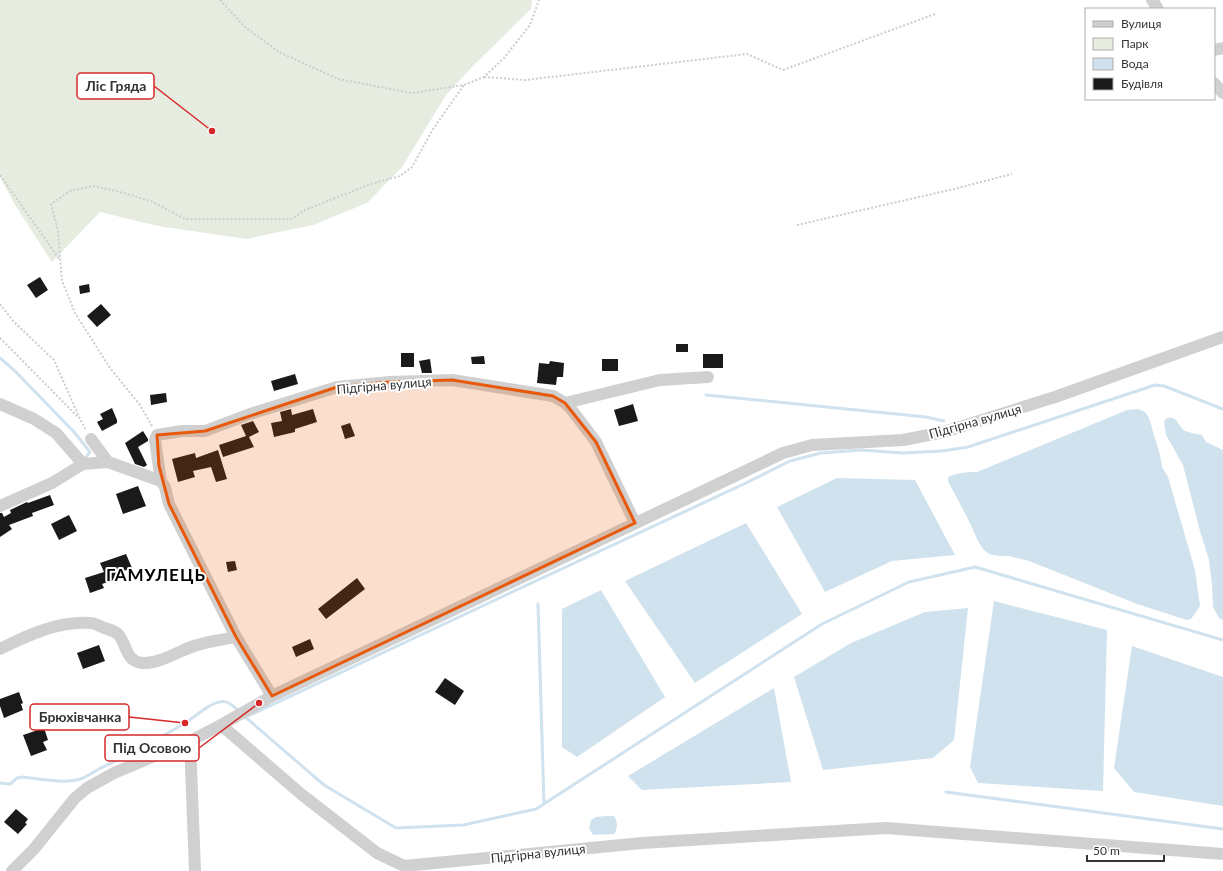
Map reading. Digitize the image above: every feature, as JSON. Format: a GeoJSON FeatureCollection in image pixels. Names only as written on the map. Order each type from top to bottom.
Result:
{"type":"FeatureCollection","features":[{"type":"Feature","properties":{"kind":"street"},"geometry":{"type":"LineString","coordinates":[[1215,84],[1223,93]]}},
{"type":"Feature","properties":{"kind":"street","name":"Підгірна вулиця"},"geometry":{"type":"LineString","coordinates":[[12,871],[34,849],[75,798],[86,788],[114,773],[221,725],[272,696],[783,453],[812,445],[903,440],[944,432],[1055,397],[1223,337]]}},
{"type":"Feature","properties":{"kind":"street"},"geometry":{"type":"LineString","coordinates":[[565,403],[660,380],[708,377]]}},
{"type":"Feature","properties":{"kind":"street","name":"Підгірна вулиця"},"geometry":{"type":"LineString","coordinates":[[157,435],[182,431],[205,431],[250,414],[337,387],[390,382],[452,380],[552,396],[565,403],[596,442],[636,523]]}},
{"type":"Feature","properties":{"kind":"street"},"geometry":{"type":"LineString","coordinates":[[0,404],[34,419],[56,433],[83,464]]}},
{"type":"Feature","properties":{"kind":"street"},"geometry":{"type":"LineString","coordinates":[[157,435],[155,440],[161,481],[165,487],[169,504],[236,637],[272,696]]}},
{"type":"Feature","properties":{"kind":"street"},"geometry":{"type":"LineString","coordinates":[[91,439],[108,462]]}},
{"type":"Feature","properties":{"kind":"street"},"geometry":{"type":"LineString","coordinates":[[0,506],[52,483],[83,464],[108,462],[161,481]]}},
{"type":"Feature","properties":{"kind":"street"},"geometry":{"type":"LineString","coordinates":[[0,649],[25,637],[58,625],[91,622],[119,635],[127,654],[134,660],[141,663],[150,663],[195,646],[236,637]]}},
{"type":"Feature","properties":{"kind":"street","name":"Підгірна вулиця"},"geometry":{"type":"LineString","coordinates":[[221,725],[301,794],[377,853],[404,866],[642,843],[886,828],[1223,854]]}},
{"type":"Feature","properties":{"kind":"street"},"geometry":{"type":"LineString","coordinates":[[190,740],[195,871]]}},
{"type":"Feature","properties":{"kind":"path"},"geometry":{"type":"LineString","coordinates":[[220,0],[245,27],[279,52],[338,79],[412,93],[464,85],[484,77],[504,58],[530,25],[539,0]]}},
{"type":"Feature","properties":{"kind":"path"},"geometry":{"type":"LineString","coordinates":[[484,77],[525,80],[747,54],[783,70],[935,14]]}},
{"type":"Feature","properties":{"kind":"path"},"geometry":{"type":"LineString","coordinates":[[157,435],[140,405],[110,368],[75,313],[62,281],[58,231],[51,204],[70,191],[94,186],[124,192],[154,202],[185,218],[292,219],[305,210],[371,184],[400,176],[412,167],[433,129],[464,85]]}},
{"type":"Feature","properties":{"kind":"path"},"geometry":{"type":"LineString","coordinates":[[797,225],[954,189],[1012,174]]}},
{"type":"Feature","properties":{"kind":"path"},"geometry":{"type":"LineString","coordinates":[[0,175],[61,261]]}},
{"type":"Feature","properties":{"kind":"path"},"geometry":{"type":"LineString","coordinates":[[0,304],[14,322],[54,360],[80,419],[0,338]]}},
{"type":"Feature","properties":{"kind":"highlighted area"},"geometry":{"type":"Polygon","coordinates":[[[452,380],[553,396],[565,403],[596,442],[635,523],[272,696],[236,637],[169,504],[159,466],[157,435],[205,431],[337,387],[390,382],[452,380]]]}},
{"type":"Feature","properties":{"kind":"green space"},"geometry":{"type":"Polygon","coordinates":[[[0,0],[532,0],[531,9],[446,95],[402,167],[367,203],[313,225],[246,239],[158,226],[100,212],[52,262],[15,205],[0,177],[0,0]]]}},
{"type":"Feature","properties":{"kind":"water"},"geometry":{"type":"Polygon","coordinates":[[[1138,409],[1145,412],[1149,418],[1162,467],[1168,477],[1195,570],[1200,606],[1191,619],[1187,620],[1137,604],[1029,561],[1009,556],[989,554],[983,549],[978,541],[948,481],[948,477],[962,473],[977,472],[1127,410],[1138,409]]]}},
{"type":"Feature","properties":{"kind":"water"},"geometry":{"type":"Polygon","coordinates":[[[1167,418],[1174,418],[1185,431],[1202,435],[1206,442],[1223,450],[1223,620],[1219,618],[1213,607],[1209,560],[1183,465],[1166,435],[1164,421],[1167,418]]]}},
{"type":"Feature","properties":{"kind":"water"},"geometry":{"type":"Polygon","coordinates":[[[837,478],[915,480],[955,555],[892,561],[825,592],[777,507],[837,478]]]}},
{"type":"Feature","properties":{"kind":"water"},"geometry":{"type":"Polygon","coordinates":[[[746,523],[802,614],[695,683],[625,581],[746,523]]]}},
{"type":"Feature","properties":{"kind":"water"},"geometry":{"type":"Polygon","coordinates":[[[601,590],[665,697],[577,757],[562,747],[562,609],[601,590]]]}},
{"type":"Feature","properties":{"kind":"water"},"geometry":{"type":"Polygon","coordinates":[[[994,601],[1107,630],[1103,791],[978,783],[970,767],[994,601]]]}},
{"type":"Feature","properties":{"kind":"water"},"geometry":{"type":"Polygon","coordinates":[[[968,608],[954,740],[933,758],[823,770],[794,677],[851,643],[925,612],[968,608]]]}},
{"type":"Feature","properties":{"kind":"water"},"geometry":{"type":"Polygon","coordinates":[[[1132,646],[1223,677],[1223,806],[1134,792],[1114,768],[1132,646]]]}},
{"type":"Feature","properties":{"kind":"water"},"geometry":{"type":"Polygon","coordinates":[[[774,688],[791,782],[642,790],[628,776],[774,688]]]}},
{"type":"Feature","properties":{"kind":"water"},"geometry":{"type":"Polygon","coordinates":[[[614,816],[615,818],[617,827],[614,834],[593,835],[589,828],[591,820],[596,817],[614,816]]]}},
{"type":"Feature","properties":{"kind":"building"},"geometry":{"type":"Polygon","coordinates":[[[40,277],[48,290],[36,298],[27,285],[40,277]]]}},
{"type":"Feature","properties":{"kind":"building"},"geometry":{"type":"Polygon","coordinates":[[[89,284],[90,292],[80,294],[79,286],[89,284]]]}},
{"type":"Feature","properties":{"kind":"building"},"geometry":{"type":"Polygon","coordinates":[[[101,304],[111,315],[97,327],[87,316],[101,304]]]}},
{"type":"Feature","properties":{"kind":"building"},"geometry":{"type":"Polygon","coordinates":[[[676,344],[688,344],[688,352],[676,352],[676,344]]]}},
{"type":"Feature","properties":{"kind":"building"},"geometry":{"type":"Polygon","coordinates":[[[401,353],[414,353],[414,367],[401,367],[401,353]]]}},
{"type":"Feature","properties":{"kind":"building"},"geometry":{"type":"Polygon","coordinates":[[[703,354],[723,354],[723,368],[703,368],[703,354]]]}},
{"type":"Feature","properties":{"kind":"building"},"geometry":{"type":"Polygon","coordinates":[[[484,356],[485,364],[472,364],[471,357],[484,356]]]}},
{"type":"Feature","properties":{"kind":"building"},"geometry":{"type":"Polygon","coordinates":[[[430,359],[432,373],[422,373],[419,361],[430,359]]]}},
{"type":"Feature","properties":{"kind":"building"},"geometry":{"type":"Polygon","coordinates":[[[602,359],[618,359],[618,371],[602,371],[602,359]]]}},
{"type":"Feature","properties":{"kind":"building"},"geometry":{"type":"Polygon","coordinates":[[[550,361],[564,363],[563,377],[557,377],[556,385],[537,383],[539,363],[549,364],[550,361]]]}},
{"type":"Feature","properties":{"kind":"building"},"geometry":{"type":"Polygon","coordinates":[[[295,374],[298,384],[274,391],[271,381],[295,374]]]}},
{"type":"Feature","properties":{"kind":"building"},"geometry":{"type":"Polygon","coordinates":[[[166,393],[167,402],[151,405],[150,395],[166,393]]]}},
{"type":"Feature","properties":{"kind":"building"},"geometry":{"type":"Polygon","coordinates":[[[633,404],[638,421],[619,426],[614,410],[633,404]]]}},
{"type":"Feature","properties":{"kind":"building"},"geometry":{"type":"Polygon","coordinates":[[[112,408],[117,423],[102,431],[97,422],[103,419],[100,414],[112,408]]]}},
{"type":"Feature","properties":{"kind":"building"},"geometry":{"type":"Polygon","coordinates":[[[291,409],[292,415],[313,409],[317,422],[295,429],[295,432],[274,437],[271,423],[282,421],[280,412],[291,409]]]}},
{"type":"Feature","properties":{"kind":"building"},"geometry":{"type":"Polygon","coordinates":[[[253,421],[259,432],[249,437],[254,447],[223,457],[219,445],[246,436],[241,425],[253,421]]]}},
{"type":"Feature","properties":{"kind":"building"},"geometry":{"type":"Polygon","coordinates":[[[350,423],[355,436],[345,439],[341,426],[350,423]]]}},
{"type":"Feature","properties":{"kind":"building"},"geometry":{"type":"Polygon","coordinates":[[[143,431],[148,441],[138,447],[147,465],[144,467],[135,464],[125,443],[143,431]]]}},
{"type":"Feature","properties":{"kind":"building"},"geometry":{"type":"Polygon","coordinates":[[[218,450],[227,479],[216,482],[211,467],[193,471],[195,477],[178,482],[172,459],[195,453],[196,458],[218,450]]]}},
{"type":"Feature","properties":{"kind":"building"},"geometry":{"type":"Polygon","coordinates":[[[138,486],[146,506],[123,514],[116,494],[138,486]]]}},
{"type":"Feature","properties":{"kind":"building"},"geometry":{"type":"Polygon","coordinates":[[[50,495],[54,505],[32,513],[33,516],[9,525],[12,529],[0,537],[0,513],[2,513],[4,517],[11,513],[10,510],[27,502],[28,503],[50,495]]]}},
{"type":"Feature","properties":{"kind":"building"},"geometry":{"type":"Polygon","coordinates":[[[69,515],[77,531],[59,540],[51,524],[69,515]]]}},
{"type":"Feature","properties":{"kind":"building"},"geometry":{"type":"Polygon","coordinates":[[[126,554],[132,568],[124,571],[125,576],[102,584],[104,588],[90,593],[85,578],[104,572],[100,563],[126,554]]]}},
{"type":"Feature","properties":{"kind":"building"},"geometry":{"type":"Polygon","coordinates":[[[235,561],[237,570],[228,572],[226,562],[235,561]]]}},
{"type":"Feature","properties":{"kind":"building"},"geometry":{"type":"Polygon","coordinates":[[[357,578],[365,589],[326,619],[318,609],[357,578]]]}},
{"type":"Feature","properties":{"kind":"building"},"geometry":{"type":"Polygon","coordinates":[[[310,639],[314,649],[296,657],[292,647],[310,639]]]}},
{"type":"Feature","properties":{"kind":"building"},"geometry":{"type":"Polygon","coordinates":[[[99,645],[105,661],[83,669],[77,653],[99,645]]]}},
{"type":"Feature","properties":{"kind":"building"},"geometry":{"type":"Polygon","coordinates":[[[445,678],[464,691],[455,705],[435,692],[445,678]]]}},
{"type":"Feature","properties":{"kind":"building"},"geometry":{"type":"Polygon","coordinates":[[[19,692],[23,703],[21,704],[23,710],[4,718],[0,706],[0,699],[19,692]]]}},
{"type":"Feature","properties":{"kind":"building"},"geometry":{"type":"Polygon","coordinates":[[[44,728],[48,740],[43,742],[47,750],[31,756],[23,735],[44,728]]]}},
{"type":"Feature","properties":{"kind":"building"},"geometry":{"type":"Polygon","coordinates":[[[16,809],[28,819],[25,823],[27,824],[18,834],[4,822],[16,809]]]}},
{"type":"Feature","properties":{"kind":"waterway"},"geometry":{"type":"LineString","coordinates":[[0,358],[15,371],[74,432],[90,452],[86,457]]}},
{"type":"Feature","properties":{"kind":"waterway"},"geometry":{"type":"LineString","coordinates":[[246,717],[790,461],[821,453],[861,450],[903,453],[942,451],[968,447],[1155,385],[1164,386],[1223,409]]}},
{"type":"Feature","properties":{"kind":"waterway"},"geometry":{"type":"LineString","coordinates":[[706,395],[926,417],[944,421]]}},
{"type":"Feature","properties":{"kind":"waterway"},"geometry":{"type":"LineString","coordinates":[[244,716],[324,785],[396,828],[463,825],[536,809],[822,624],[909,582],[975,567],[1223,640]]}},
{"type":"Feature","properties":{"kind":"waterway"},"geometry":{"type":"LineString","coordinates":[[538,604],[544,804]]}},
{"type":"Feature","properties":{"kind":"waterway"},"geometry":{"type":"LineString","coordinates":[[0,783],[10,784],[17,778],[23,777],[59,781],[80,779],[164,735],[215,703],[228,703],[240,712]]}},
{"type":"Feature","properties":{"kind":"waterway"},"geometry":{"type":"LineString","coordinates":[[946,792],[1223,829]]}},
{"type":"Feature","properties":{"kind":"place","name":"Ліс Гряда"},"geometry":{"type":"Point","coordinates":[212,131]}},
{"type":"Feature","properties":{"kind":"place","name":"Під Осовою"},"geometry":{"type":"Point","coordinates":[259,703]}},
{"type":"Feature","properties":{"kind":"place","name":"Брюхівчанка"},"geometry":{"type":"Point","coordinates":[185,723]}},
{"type":"Feature","properties":{"kind":"district","name":"ГАМУЛЕЦЬ"},"geometry":{"type":"Point","coordinates":[156,574]}}]}
